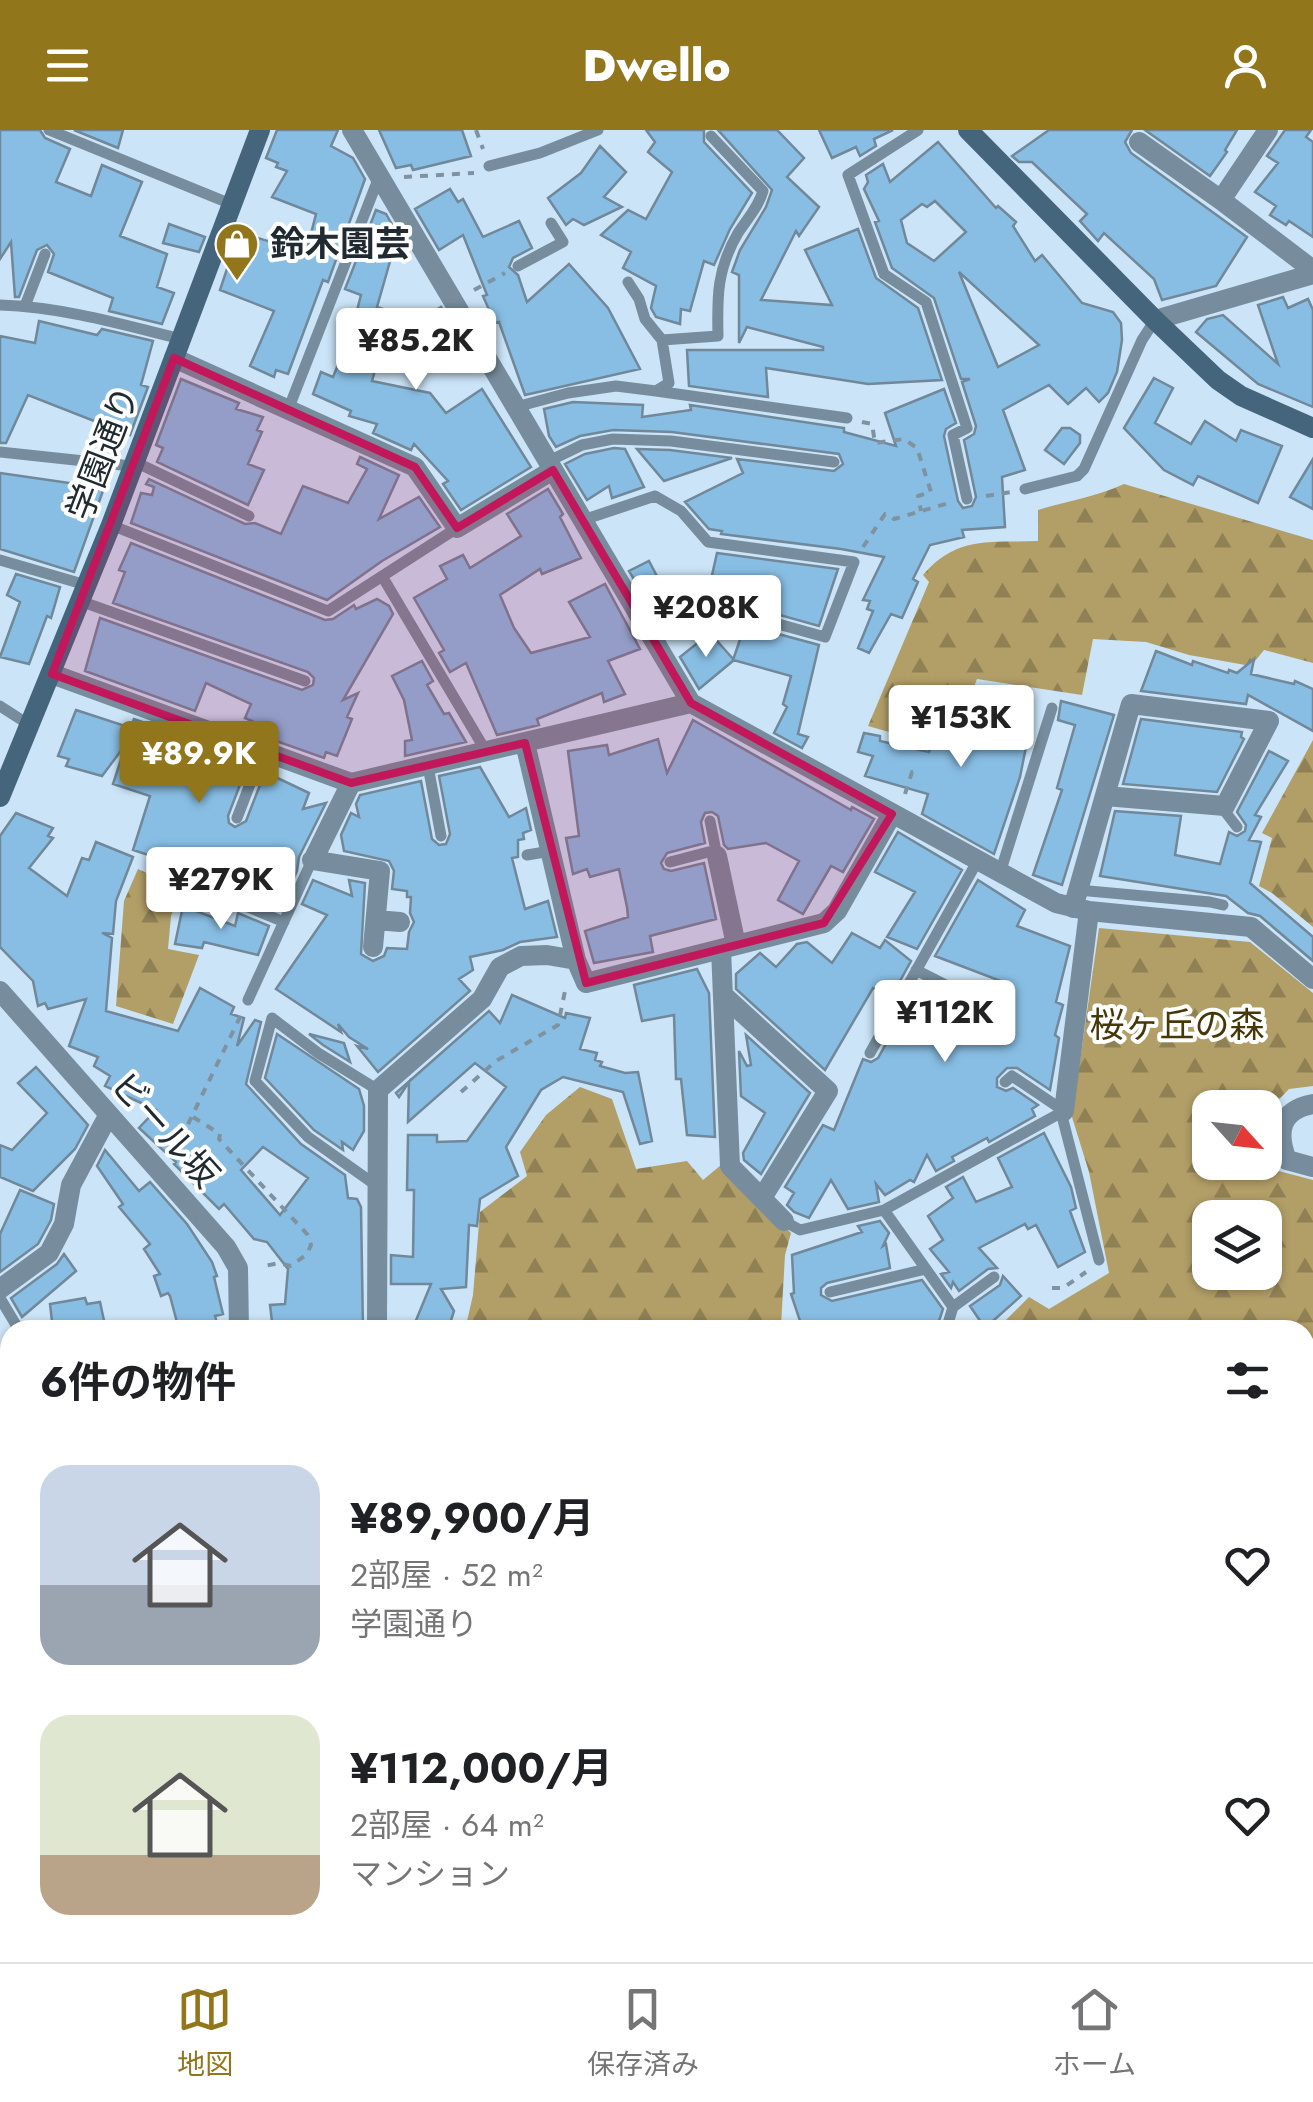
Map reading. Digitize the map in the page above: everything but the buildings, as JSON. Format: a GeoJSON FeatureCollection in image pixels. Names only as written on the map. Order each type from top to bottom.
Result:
{"type":"FeatureCollection","features":[{"type":"Feature","properties":{"kind":"street","name":"学園通り"},"geometry":{"type":"LineString","coordinates":[[0,797],[52,674],[260,130]]}},
{"type":"Feature","properties":{"kind":"street"},"geometry":{"type":"LineString","coordinates":[[352,130],[691,703],[1056,903],[1251,927],[1313,979]]}},
{"type":"Feature","properties":{"kind":"street"},"geometry":{"type":"LineString","coordinates":[[968,130],[1218,380],[1241,396],[1313,428]]}},
{"type":"Feature","properties":{"kind":"street"},"geometry":{"type":"LineString","coordinates":[[1221,200],[1268,130]]}},
{"type":"Feature","properties":{"kind":"street"},"geometry":{"type":"LineString","coordinates":[[1141,136],[1313,272]]}},
{"type":"Feature","properties":{"kind":"street"},"geometry":{"type":"LineString","coordinates":[[1154,320],[1313,272]]}},
{"type":"Feature","properties":{"kind":"street"},"geometry":{"type":"LineString","coordinates":[[177,348],[288,410],[414,467],[457,528],[550,466]]}},
{"type":"Feature","properties":{"kind":"street"},"geometry":{"type":"LineString","coordinates":[[52,674],[351,783],[691,703]]}},
{"type":"Feature","properties":{"kind":"street"},"geometry":{"type":"LineString","coordinates":[[1064,1111],[1080,903],[1104,796],[1131,704],[1268,722],[1226,806],[1104,796]]}},
{"type":"Feature","properties":{"kind":"street"},"geometry":{"type":"LineString","coordinates":[[526,743],[572,963],[586,983],[824,922],[837,911],[894,815]]}},
{"type":"Feature","properties":{"kind":"street"},"geometry":{"type":"LineString","coordinates":[[351,783],[313,859],[380,871],[374,947]]}},
{"type":"Feature","properties":{"kind":"street"},"geometry":{"type":"LineString","coordinates":[[717,853],[728,947],[724,996],[730,1166],[784,1221]]}},
{"type":"Feature","properties":{"kind":"street"},"geometry":{"type":"LineString","coordinates":[[376,920],[400,922]]}},
{"type":"Feature","properties":{"kind":"street"},"geometry":{"type":"LineString","coordinates":[[377,1320],[378,1090],[482,999],[500,967],[521,956],[572,963]]}},
{"type":"Feature","properties":{"kind":"street","name":"ビール坂"},"geometry":{"type":"LineString","coordinates":[[0,991],[226,1247],[238,1268],[239,1320]]}},
{"type":"Feature","properties":{"kind":"street"},"geometry":{"type":"LineString","coordinates":[[724,996],[828,1090],[762,1198]]}},
{"type":"Feature","properties":{"kind":"street"},"geometry":{"type":"LineString","coordinates":[[1313,1104],[1297,1107],[1283,1123],[1280,1140],[1287,1160],[1313,1168]]}},
{"type":"Feature","properties":{"kind":"street"},"geometry":{"type":"LineString","coordinates":[[2,1288],[49,1253],[64,1224],[71,1185],[108,1116]]}},
{"type":"Feature","properties":{"kind":"lane"},"geometry":{"type":"LineString","coordinates":[[49,130],[231,204]]}},
{"type":"Feature","properties":{"kind":"lane"},"geometry":{"type":"LineString","coordinates":[[489,166],[540,153],[598,130]]}},
{"type":"Feature","properties":{"kind":"lane"},"geometry":{"type":"LineString","coordinates":[[918,130],[848,175],[884,274],[926,302],[967,428],[953,435],[967,499]]}},
{"type":"Feature","properties":{"kind":"lane"},"geometry":{"type":"LineString","coordinates":[[662,340],[718,336],[717,284],[737,235],[760,204],[764,191],[711,136]]}},
{"type":"Feature","properties":{"kind":"lane"},"geometry":{"type":"LineString","coordinates":[[288,410],[379,177]]}},
{"type":"Feature","properties":{"kind":"lane"},"geometry":{"type":"LineString","coordinates":[[518,266],[563,242],[551,223]]}},
{"type":"Feature","properties":{"kind":"lane"},"geometry":{"type":"LineString","coordinates":[[25,306],[44,254]]}},
{"type":"Feature","properties":{"kind":"lane"},"geometry":{"type":"LineString","coordinates":[[628,282],[645,319],[662,340],[669,383],[656,391]]}},
{"type":"Feature","properties":{"kind":"lane"},"geometry":{"type":"LineString","coordinates":[[0,305],[95,317],[177,348]]}},
{"type":"Feature","properties":{"kind":"lane"},"geometry":{"type":"LineString","coordinates":[[1025,489],[1077,476],[1084,470],[1154,320]]}},
{"type":"Feature","properties":{"kind":"lane"},"geometry":{"type":"LineString","coordinates":[[516,407],[568,393],[616,386],[847,418]]}},
{"type":"Feature","properties":{"kind":"lane"},"geometry":{"type":"LineString","coordinates":[[550,466],[582,445],[613,439],[671,441],[834,462]]}},
{"type":"Feature","properties":{"kind":"lane"},"geometry":{"type":"LineString","coordinates":[[0,452],[132,464],[248,516]]}},
{"type":"Feature","properties":{"kind":"lane"},"geometry":{"type":"LineString","coordinates":[[583,520],[656,496],[681,511],[708,542],[854,562],[825,638],[724,610]]}},
{"type":"Feature","properties":{"kind":"lane"},"geometry":{"type":"LineString","coordinates":[[110,525],[328,611],[457,528]]}},
{"type":"Feature","properties":{"kind":"lane"},"geometry":{"type":"LineString","coordinates":[[0,560],[305,682]]}},
{"type":"Feature","properties":{"kind":"lane"},"geometry":{"type":"LineString","coordinates":[[382,576],[487,753]]}},
{"type":"Feature","properties":{"kind":"lane"},"geometry":{"type":"LineString","coordinates":[[656,639],[686,626]]}},
{"type":"Feature","properties":{"kind":"lane"},"geometry":{"type":"LineString","coordinates":[[0,706],[31,726]]}},
{"type":"Feature","properties":{"kind":"lane"},"geometry":{"type":"LineString","coordinates":[[1000,872],[1052,708]]}},
{"type":"Feature","properties":{"kind":"lane"},"geometry":{"type":"LineString","coordinates":[[237,818],[262,753]]}},
{"type":"Feature","properties":{"kind":"lane"},"geometry":{"type":"LineString","coordinates":[[428,766],[441,836]]}},
{"type":"Feature","properties":{"kind":"lane"},"geometry":{"type":"LineString","coordinates":[[1220,806],[1237,827]]}},
{"type":"Feature","properties":{"kind":"lane"},"geometry":{"type":"LineString","coordinates":[[670,862],[717,853],[710,821]]}},
{"type":"Feature","properties":{"kind":"lane"},"geometry":{"type":"LineString","coordinates":[[527,855],[551,850]]}},
{"type":"Feature","properties":{"kind":"lane"},"geometry":{"type":"LineString","coordinates":[[248,1000],[313,859]]}},
{"type":"Feature","properties":{"kind":"lane"},"geometry":{"type":"LineString","coordinates":[[870,1053],[978,860]]}},
{"type":"Feature","properties":{"kind":"lane"},"geometry":{"type":"LineString","coordinates":[[168,874],[284,922]]}},
{"type":"Feature","properties":{"kind":"lane"},"geometry":{"type":"LineString","coordinates":[[1080,903],[1210,902],[1223,906]]}},
{"type":"Feature","properties":{"kind":"lane"},"geometry":{"type":"LineString","coordinates":[[916,970],[965,995]]}},
{"type":"Feature","properties":{"kind":"lane"},"geometry":{"type":"LineString","coordinates":[[377,1186],[308,1138],[256,1081],[272,1018],[318,1054],[378,1090]]}},
{"type":"Feature","properties":{"kind":"lane"},"geometry":{"type":"LineString","coordinates":[[1005,1082],[1012,1076],[1064,1111]]}},
{"type":"Feature","properties":{"kind":"lane"},"geometry":{"type":"LineString","coordinates":[[784,1221],[800,1230],[884,1210],[1064,1111]]}},
{"type":"Feature","properties":{"kind":"lane"},"geometry":{"type":"LineString","coordinates":[[1064,1111],[1062,1120],[1099,1260]]}},
{"type":"Feature","properties":{"kind":"lane"},"geometry":{"type":"LineString","coordinates":[[884,1210],[954,1308]]}},
{"type":"Feature","properties":{"kind":"lane"},"geometry":{"type":"LineString","coordinates":[[830,1292],[926,1269]]}},
{"type":"Feature","properties":{"kind":"lane"},"geometry":{"type":"LineString","coordinates":[[950,1320],[954,1308],[994,1277]]}},
{"type":"Feature","properties":{"kind":"lane"},"geometry":{"type":"LineString","coordinates":[[2,1288],[16,1320]]}},
{"type":"Feature","properties":{"kind":"path"},"geometry":{"type":"LineString","coordinates":[[379,177],[466,175],[489,166]]}},
{"type":"Feature","properties":{"kind":"path"},"geometry":{"type":"LineString","coordinates":[[453,301],[518,266]]}},
{"type":"Feature","properties":{"kind":"path"},"geometry":{"type":"LineString","coordinates":[[847,418],[872,424],[875,443],[904,439],[917,448],[930,492],[918,496],[921,511]]}},
{"type":"Feature","properties":{"kind":"path"},"geometry":{"type":"LineString","coordinates":[[854,562],[885,514],[894,519],[967,499],[1025,489]]}},
{"type":"Feature","properties":{"kind":"path"},"geometry":{"type":"LineString","coordinates":[[894,815],[912,772],[919,772]]}},
{"type":"Feature","properties":{"kind":"path"},"geometry":{"type":"LineString","coordinates":[[162,1176],[248,1000]]}},
{"type":"Feature","properties":{"kind":"path"},"geometry":{"type":"LineString","coordinates":[[461,1092],[496,1061],[558,1024],[562,1006]]}},
{"type":"Feature","properties":{"kind":"path"},"geometry":{"type":"LineString","coordinates":[[193,1117],[220,1134],[219,1140],[307,1234],[311,1244],[306,1254],[291,1266],[261,1266],[256,1274]]}},
{"type":"Feature","properties":{"kind":"path"},"geometry":{"type":"LineString","coordinates":[[1052,1288],[1063,1288],[1090,1271]]}},
{"type":"Feature","properties":{"kind":"highlighted area"},"geometry":{"type":"Polygon","coordinates":[[[174,358],[415,467],[457,528],[553,470],[691,703],[892,814],[824,923],[586,983],[525,743],[351,783],[52,674],[174,358]]]}},
{"type":"Feature","properties":{"kind":"green space"},"geometry":{"type":"Polygon","coordinates":[[[1124,484],[1313,540],[1313,663],[1264,650],[1251,666],[1189,655],[1146,642],[1093,639],[1082,695],[977,679],[961,719],[934,712],[921,741],[868,726],[929,582],[923,575],[936,562],[975,544],[1038,541],[1038,510],[1124,484]]]}},
{"type":"Feature","properties":{"kind":"green space"},"geometry":{"type":"Polygon","coordinates":[[[1313,740],[1313,927],[1259,886],[1272,838],[1262,833],[1313,740]]]}},
{"type":"Feature","properties":{"kind":"green space"},"geometry":{"type":"Polygon","coordinates":[[[138,869],[181,889],[171,916],[168,949],[199,955],[173,1024],[116,1006],[124,901],[138,869]]]}},
{"type":"Feature","properties":{"kind":"green space","name":"桜ヶ丘の森"},"geometry":{"type":"Polygon","coordinates":[[[1099,928],[1250,942],[1313,993],[1313,1086],[1289,1089],[1282,1096],[1282,1090],[1192,1090],[1192,1180],[1282,1180],[1282,1172],[1313,1180],[1313,1320],[1006,1320],[1029,1297],[1049,1309],[1109,1273],[1089,1172],[1072,1117],[1099,928]]]}},
{"type":"Feature","properties":{"kind":"green space"},"geometry":{"type":"Polygon","coordinates":[[[580,1087],[612,1099],[636,1169],[687,1161],[703,1180],[721,1165],[791,1233],[785,1255],[781,1320],[467,1320],[480,1212],[527,1176],[520,1152],[546,1115],[580,1087]]]}},
{"type":"Feature","properties":{"kind":"place","name":"鈴木園芸"},"geometry":{"type":"Point","coordinates":[237,282]}}]}
